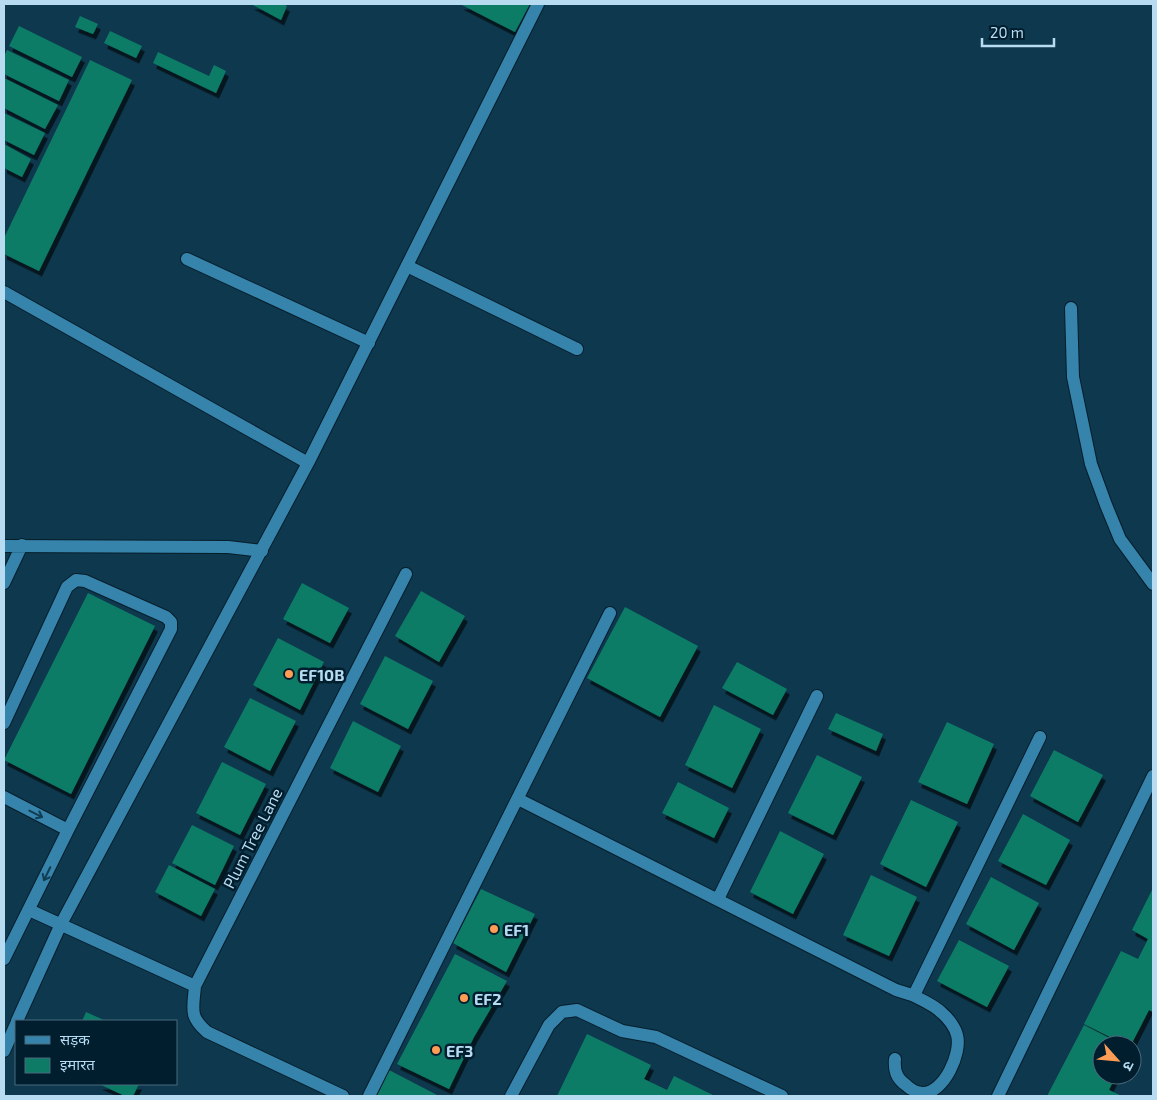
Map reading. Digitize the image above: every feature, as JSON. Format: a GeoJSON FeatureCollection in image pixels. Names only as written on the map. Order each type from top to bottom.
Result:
{"type":"FeatureCollection","features":[{"type":"Feature","properties":{"kind":"street"},"geometry":{"type":"LineString","coordinates":[[18,1020],[61,924],[308,463],[538,4]]}},
{"type":"Feature","properties":{"kind":"street"},"geometry":{"type":"LineString","coordinates":[[187,259],[368,343]]}},
{"type":"Feature","properties":{"kind":"street"},"geometry":{"type":"LineString","coordinates":[[407,266],[577,349]]}},
{"type":"Feature","properties":{"kind":"street"},"geometry":{"type":"LineString","coordinates":[[4,292],[308,463]]}},
{"type":"Feature","properties":{"kind":"street"},"geometry":{"type":"LineString","coordinates":[[1071,308],[1073,377],[1091,464],[1120,538],[1153,584]]}},
{"type":"Feature","properties":{"kind":"street"},"geometry":{"type":"LineString","coordinates":[[4,583],[22,545]]}},
{"type":"Feature","properties":{"kind":"street"},"geometry":{"type":"LineString","coordinates":[[4,546],[228,547],[262,550]]}},
{"type":"Feature","properties":{"kind":"street","name":"Plum Tree Lane"},"geometry":{"type":"LineString","coordinates":[[195,986],[406,574]]}},
{"type":"Feature","properties":{"kind":"street"},"geometry":{"type":"LineString","coordinates":[[4,723],[67,587],[76,580],[85,581],[166,617],[171,622],[171,630],[4,959]]}},
{"type":"Feature","properties":{"kind":"street"},"geometry":{"type":"LineString","coordinates":[[369,1096],[610,613]]}},
{"type":"Feature","properties":{"kind":"street"},"geometry":{"type":"LineString","coordinates":[[718,899],[817,696]]}},
{"type":"Feature","properties":{"kind":"street"},"geometry":{"type":"LineString","coordinates":[[912,995],[916,991],[1040,737]]}},
{"type":"Feature","properties":{"kind":"street"},"geometry":{"type":"LineString","coordinates":[[998,1096],[1153,776]]}},
{"type":"Feature","properties":{"kind":"street"},"geometry":{"type":"LineString","coordinates":[[4,797],[68,830]]}},
{"type":"Feature","properties":{"kind":"street"},"geometry":{"type":"LineString","coordinates":[[518,800],[896,990],[912,995],[941,1012],[957,1035],[958,1050],[945,1079],[934,1090],[924,1093],[911,1090],[899,1081],[894,1069],[895,1059]]}},
{"type":"Feature","properties":{"kind":"street"},"geometry":{"type":"LineString","coordinates":[[29,910],[195,986],[193,1008],[196,1022],[207,1032],[343,1096]]}},
{"type":"Feature","properties":{"kind":"street"},"geometry":{"type":"LineString","coordinates":[[510,1096],[549,1025],[562,1012],[577,1010],[622,1031],[656,1037],[782,1096]]}},
{"type":"Feature","properties":{"kind":"street"},"geometry":{"type":"LineString","coordinates":[[4,1051],[15,1026]]}},
{"type":"Feature","properties":{"kind":"building"},"geometry":{"type":"Polygon","coordinates":[[[251,4],[283,4],[287,6],[281,20],[251,4]]]}},
{"type":"Feature","properties":{"kind":"building"},"geometry":{"type":"Polygon","coordinates":[[[460,4],[530,4],[515,32],[460,4]]]}},
{"type":"Feature","properties":{"kind":"building"},"geometry":{"type":"Polygon","coordinates":[[[80,16],[98,24],[93,34],[75,27],[80,16]]]}},
{"type":"Feature","properties":{"kind":"building"},"geometry":{"type":"Polygon","coordinates":[[[19,26],[82,57],[72,77],[9,46],[19,26]]]}},
{"type":"Feature","properties":{"kind":"building"},"geometry":{"type":"Polygon","coordinates":[[[110,31],[142,46],[136,58],[104,43],[110,31]]]}},
{"type":"Feature","properties":{"kind":"building"},"geometry":{"type":"Polygon","coordinates":[[[7,50],[69,80],[59,101],[4,74],[4,56],[7,50]]]}},
{"type":"Feature","properties":{"kind":"building"},"geometry":{"type":"Polygon","coordinates":[[[158,52],[209,76],[214,65],[226,71],[216,93],[153,63],[158,52]]]}},
{"type":"Feature","properties":{"kind":"building"},"geometry":{"type":"Polygon","coordinates":[[[90,60],[132,80],[39,271],[4,254],[4,238],[90,60]]]}},
{"type":"Feature","properties":{"kind":"building"},"geometry":{"type":"Polygon","coordinates":[[[4,78],[58,105],[45,129],[4,108],[4,78]]]}},
{"type":"Feature","properties":{"kind":"building"},"geometry":{"type":"Polygon","coordinates":[[[4,113],[45,133],[34,155],[4,140],[4,113]]]}},
{"type":"Feature","properties":{"kind":"building"},"geometry":{"type":"Polygon","coordinates":[[[4,144],[31,159],[22,177],[4,168],[4,144]]]}},
{"type":"Feature","properties":{"kind":"building"},"geometry":{"type":"Polygon","coordinates":[[[302,583],[349,608],[330,643],[283,619],[302,583]]]}},
{"type":"Feature","properties":{"kind":"building"},"geometry":{"type":"Polygon","coordinates":[[[421,591],[465,616],[439,662],[395,636],[421,591]]]}},
{"type":"Feature","properties":{"kind":"building"},"geometry":{"type":"Polygon","coordinates":[[[88,593],[155,626],[71,794],[4,760],[88,593]]]}},
{"type":"Feature","properties":{"kind":"building"},"geometry":{"type":"Polygon","coordinates":[[[625,607],[698,646],[660,717],[587,678],[625,607]]]}},
{"type":"Feature","properties":{"kind":"building","name":"EF10B"},"geometry":{"type":"Polygon","coordinates":[[[278,638],[324,662],[300,710],[253,685],[278,638]]]}},
{"type":"Feature","properties":{"kind":"building"},"geometry":{"type":"Polygon","coordinates":[[[385,656],[433,681],[408,729],[360,704],[385,656]]]}},
{"type":"Feature","properties":{"kind":"building"},"geometry":{"type":"Polygon","coordinates":[[[737,662],[787,689],[773,715],[722,688],[737,662]]]}},
{"type":"Feature","properties":{"kind":"building"},"geometry":{"type":"Polygon","coordinates":[[[250,698],[296,721],[270,771],[224,747],[250,698]]]}},
{"type":"Feature","properties":{"kind":"building"},"geometry":{"type":"Polygon","coordinates":[[[714,705],[761,729],[732,788],[685,765],[714,705]]]}},
{"type":"Feature","properties":{"kind":"building"},"geometry":{"type":"Polygon","coordinates":[[[836,713],[883,734],[876,751],[828,729],[836,713]]]}},
{"type":"Feature","properties":{"kind":"building"},"geometry":{"type":"Polygon","coordinates":[[[353,721],[401,746],[378,792],[330,768],[353,721]]]}},
{"type":"Feature","properties":{"kind":"building"},"geometry":{"type":"Polygon","coordinates":[[[947,722],[994,744],[967,804],[918,782],[947,722]]]}},
{"type":"Feature","properties":{"kind":"building"},"geometry":{"type":"Polygon","coordinates":[[[1054,750],[1103,775],[1078,822],[1030,796],[1054,750]]]}},
{"type":"Feature","properties":{"kind":"building"},"geometry":{"type":"Polygon","coordinates":[[[817,755],[862,777],[833,835],[788,813],[817,755]]]}},
{"type":"Feature","properties":{"kind":"building"},"geometry":{"type":"Polygon","coordinates":[[[222,762],[266,784],[240,835],[196,813],[222,762]]]}},
{"type":"Feature","properties":{"kind":"building"},"geometry":{"type":"Polygon","coordinates":[[[678,782],[729,808],[714,838],[662,813],[678,782]]]}},
{"type":"Feature","properties":{"kind":"building"},"geometry":{"type":"Polygon","coordinates":[[[911,800],[958,822],[926,887],[880,864],[911,800]]]}},
{"type":"Feature","properties":{"kind":"building"},"geometry":{"type":"Polygon","coordinates":[[[1023,814],[1070,840],[1046,885],[998,861],[1023,814]]]}},
{"type":"Feature","properties":{"kind":"building"},"geometry":{"type":"Polygon","coordinates":[[[192,825],[234,846],[215,885],[172,863],[192,825]]]}},
{"type":"Feature","properties":{"kind":"building"},"geometry":{"type":"Polygon","coordinates":[[[780,831],[824,854],[793,914],[750,892],[780,831]]]}},
{"type":"Feature","properties":{"kind":"building"},"geometry":{"type":"Polygon","coordinates":[[[169,865],[215,889],[201,916],[155,892],[169,865]]]}},
{"type":"Feature","properties":{"kind":"building"},"geometry":{"type":"Polygon","coordinates":[[[871,875],[917,897],[889,956],[843,935],[871,875]]]}},
{"type":"Feature","properties":{"kind":"building"},"geometry":{"type":"Polygon","coordinates":[[[991,877],[1039,903],[1014,950],[966,924],[991,877]]]}},
{"type":"Feature","properties":{"kind":"building"},"geometry":{"type":"Polygon","coordinates":[[[1153,888],[1153,1012],[1149,1010],[1136,1035],[1106,1035],[1084,1024],[1121,951],[1138,959],[1148,939],[1132,930],[1153,888]]]}},
{"type":"Feature","properties":{"kind":"building","name":"EF1"},"geometry":{"type":"Polygon","coordinates":[[[481,889],[535,914],[506,972],[453,943],[481,889]]]}},
{"type":"Feature","properties":{"kind":"building"},"geometry":{"type":"Polygon","coordinates":[[[959,940],[1009,966],[987,1007],[937,981],[959,940]]]}},
{"type":"Feature","properties":{"kind":"building"},"geometry":{"type":"Polygon","coordinates":[[[455,954],[507,981],[474,1037],[449,1089],[397,1064],[455,954]]]}},
{"type":"Feature","properties":{"kind":"building"},"geometry":{"type":"Polygon","coordinates":[[[86,1012],[104,1020],[82,1020],[86,1012]]]}},
{"type":"Feature","properties":{"kind":"building"},"geometry":{"type":"Polygon","coordinates":[[[1084,1025],[1104,1035],[1092,1035],[1092,1085],[1111,1085],[1109,1090],[1122,1096],[1047,1096],[1084,1025]]]}},
{"type":"Feature","properties":{"kind":"building"},"geometry":{"type":"Polygon","coordinates":[[[587,1034],[651,1065],[644,1079],[667,1090],[674,1076],[715,1096],[557,1096],[587,1034]]]}},
{"type":"Feature","properties":{"kind":"building"},"geometry":{"type":"Polygon","coordinates":[[[389,1070],[439,1096],[375,1096],[389,1070]]]}},
{"type":"Feature","properties":{"kind":"building"},"geometry":{"type":"Polygon","coordinates":[[[101,1085],[138,1085],[133,1096],[125,1096],[101,1085]]]}},
{"type":"Feature","properties":{"kind":"place","name":"EF10B"},"geometry":{"type":"Point","coordinates":[289,674]}},
{"type":"Feature","properties":{"kind":"place","name":"EF1"},"geometry":{"type":"Point","coordinates":[494,929]}},
{"type":"Feature","properties":{"kind":"place","name":"EF2"},"geometry":{"type":"Point","coordinates":[464,998]}},
{"type":"Feature","properties":{"kind":"place","name":"EF3"},"geometry":{"type":"Point","coordinates":[436,1050]}}]}
